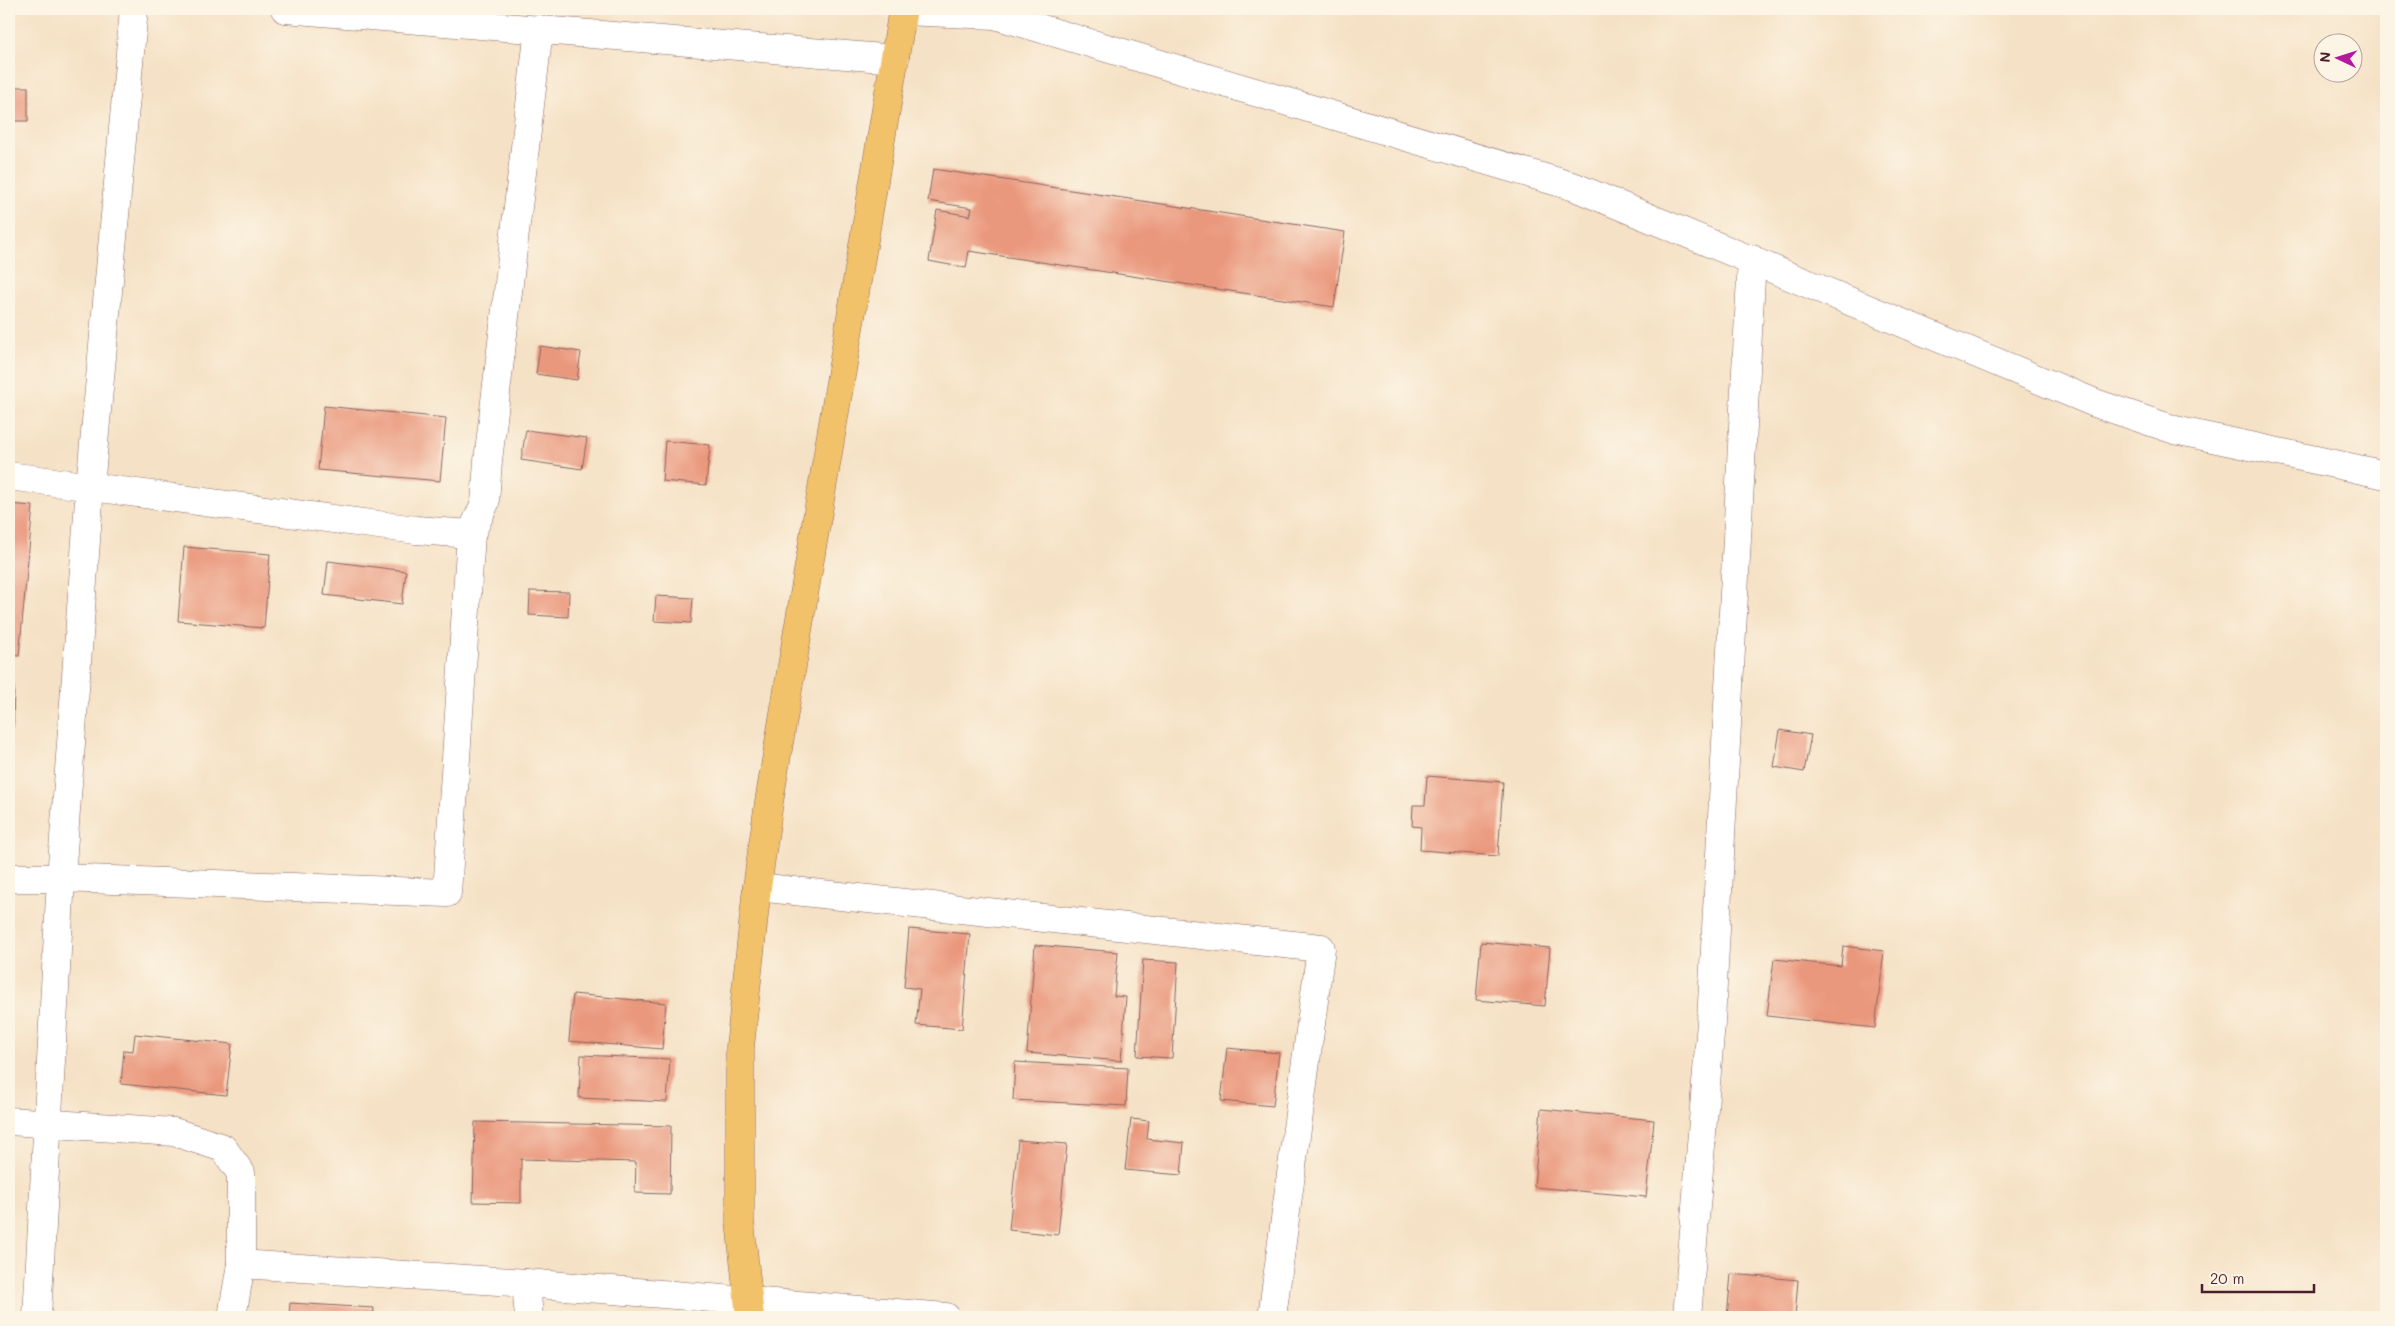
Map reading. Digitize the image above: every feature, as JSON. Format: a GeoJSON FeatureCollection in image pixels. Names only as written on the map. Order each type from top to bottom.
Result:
{"type":"FeatureCollection","features":[{"type":"Feature","properties":{"kind":"main road"},"geometry":{"type":"LineString","coordinates":[[749,1310],[740,1221],[740,1047],[757,887],[769,802],[903,10]]}},
{"type":"Feature","properties":{"kind":"street"},"geometry":{"type":"LineString","coordinates":[[37,1317],[61,878],[90,487],[134,9]]}},
{"type":"Feature","properties":{"kind":"street"},"geometry":{"type":"LineString","coordinates":[[285,9],[895,59]]}},
{"type":"Feature","properties":{"kind":"street"},"geometry":{"type":"LineString","coordinates":[[903,10],[994,15],[1575,187],[2094,402],[2175,430],[2386,475]]}},
{"type":"Feature","properties":{"kind":"street"},"geometry":{"type":"LineString","coordinates":[[9,878],[61,878],[447,893],[471,534],[485,503],[488,461],[539,29]]}},
{"type":"Feature","properties":{"kind":"street"},"geometry":{"type":"LineString","coordinates":[[1687,1317],[1711,1022],[1752,259]]}},
{"type":"Feature","properties":{"kind":"street"},"geometry":{"type":"LineString","coordinates":[[9,476],[416,530],[471,534]]}},
{"type":"Feature","properties":{"kind":"street"},"geometry":{"type":"LineString","coordinates":[[757,887],[1321,948],[1272,1317]]}},
{"type":"Feature","properties":{"kind":"street"},"geometry":{"type":"LineString","coordinates":[[9,1121],[174,1132],[223,1148],[241,1173],[241,1264],[232,1317]]}},
{"type":"Feature","properties":{"kind":"street"},"geometry":{"type":"LineString","coordinates":[[241,1264],[526,1283],[749,1310],[946,1317]]}},
{"type":"Feature","properties":{"kind":"street"},"geometry":{"type":"LineString","coordinates":[[526,1283],[529,1317]]}},
{"type":"Feature","properties":{"kind":"building"},"geometry":{"type":"Polygon","coordinates":[[[9,87],[28,87],[28,121],[9,121],[9,87]]]}},
{"type":"Feature","properties":{"kind":"building"},"geometry":{"type":"Polygon","coordinates":[[[933,169],[1345,232],[1334,307],[969,251],[966,268],[929,261],[937,210],[970,216],[972,208],[928,201],[933,169]]]}},
{"type":"Feature","properties":{"kind":"building"},"geometry":{"type":"Polygon","coordinates":[[[540,346],[581,352],[577,380],[536,374],[540,346]]]}},
{"type":"Feature","properties":{"kind":"building"},"geometry":{"type":"Polygon","coordinates":[[[324,406],[446,418],[440,481],[318,470],[324,406]]]}},
{"type":"Feature","properties":{"kind":"building"},"geometry":{"type":"Polygon","coordinates":[[[526,430],[587,438],[582,469],[521,460],[526,430]]]}},
{"type":"Feature","properties":{"kind":"building"},"geometry":{"type":"Polygon","coordinates":[[[665,441],[710,445],[706,485],[662,481],[665,441]]]}},
{"type":"Feature","properties":{"kind":"building"},"geometry":{"type":"Polygon","coordinates":[[[9,504],[33,506],[19,656],[9,655],[9,504]]]}},
{"type":"Feature","properties":{"kind":"building"},"geometry":{"type":"Polygon","coordinates":[[[184,547],[270,554],[264,628],[178,621],[184,547]]]}},
{"type":"Feature","properties":{"kind":"building"},"geometry":{"type":"Polygon","coordinates":[[[328,561],[406,571],[402,604],[324,595],[328,561]]]}},
{"type":"Feature","properties":{"kind":"building"},"geometry":{"type":"Polygon","coordinates":[[[530,591],[569,592],[568,617],[529,615],[530,591]]]}},
{"type":"Feature","properties":{"kind":"building"},"geometry":{"type":"Polygon","coordinates":[[[656,596],[693,598],[691,623],[654,621],[656,596]]]}},
{"type":"Feature","properties":{"kind":"building"},"geometry":{"type":"Polygon","coordinates":[[[9,685],[14,685],[13,728],[9,728],[9,685]]]}},
{"type":"Feature","properties":{"kind":"building"},"geometry":{"type":"Polygon","coordinates":[[[1780,730],[1811,735],[1804,772],[1774,767],[1780,730]]]}},
{"type":"Feature","properties":{"kind":"building"},"geometry":{"type":"Polygon","coordinates":[[[1427,776],[1503,782],[1498,856],[1420,850],[1421,827],[1412,826],[1413,805],[1425,805],[1427,776]]]}},
{"type":"Feature","properties":{"kind":"building"},"geometry":{"type":"Polygon","coordinates":[[[909,929],[970,934],[962,1029],[916,1025],[920,989],[904,987],[909,929]]]}},
{"type":"Feature","properties":{"kind":"building"},"geometry":{"type":"Polygon","coordinates":[[[1481,942],[1550,948],[1545,1006],[1476,1000],[1481,942]]]}},
{"type":"Feature","properties":{"kind":"building"},"geometry":{"type":"Polygon","coordinates":[[[1035,945],[1118,952],[1114,996],[1126,997],[1121,1061],[1027,1053],[1035,945]]]}},
{"type":"Feature","properties":{"kind":"building"},"geometry":{"type":"Polygon","coordinates":[[[1843,946],[1884,951],[1875,1028],[1767,1016],[1774,959],[1841,966],[1843,946]]]}},
{"type":"Feature","properties":{"kind":"building"},"geometry":{"type":"Polygon","coordinates":[[[1143,960],[1178,962],[1172,1058],[1137,1056],[1143,960]]]}},
{"type":"Feature","properties":{"kind":"building"},"geometry":{"type":"Polygon","coordinates":[[[573,994],[666,1003],[662,1049],[569,1041],[573,994]]]}},
{"type":"Feature","properties":{"kind":"building"},"geometry":{"type":"Polygon","coordinates":[[[135,1034],[232,1044],[226,1095],[121,1084],[124,1050],[133,1051],[135,1034]]]}},
{"type":"Feature","properties":{"kind":"building"},"geometry":{"type":"Polygon","coordinates":[[[1227,1048],[1279,1053],[1273,1106],[1221,1101],[1227,1048]]]}},
{"type":"Feature","properties":{"kind":"building"},"geometry":{"type":"Polygon","coordinates":[[[581,1055],[670,1059],[667,1102],[579,1098],[581,1055]]]}},
{"type":"Feature","properties":{"kind":"building"},"geometry":{"type":"Polygon","coordinates":[[[1015,1062],[1128,1068],[1126,1106],[1013,1100],[1015,1062]]]}},
{"type":"Feature","properties":{"kind":"building"},"geometry":{"type":"Polygon","coordinates":[[[1541,1109],[1654,1120],[1646,1197],[1534,1187],[1541,1109]]]}},
{"type":"Feature","properties":{"kind":"building"},"geometry":{"type":"Polygon","coordinates":[[[1131,1119],[1149,1121],[1147,1139],[1184,1143],[1181,1175],[1125,1170],[1131,1119]]]}},
{"type":"Feature","properties":{"kind":"building"},"geometry":{"type":"Polygon","coordinates":[[[475,1122],[671,1126],[670,1194],[635,1193],[636,1162],[521,1159],[521,1203],[473,1202],[475,1122]]]}},
{"type":"Feature","properties":{"kind":"building"},"geometry":{"type":"Polygon","coordinates":[[[1018,1140],[1067,1144],[1058,1235],[1009,1230],[1018,1140]]]}},
{"type":"Feature","properties":{"kind":"building"},"geometry":{"type":"Polygon","coordinates":[[[1731,1274],[1798,1280],[1795,1317],[1727,1317],[1731,1274]]]}},
{"type":"Feature","properties":{"kind":"building"},"geometry":{"type":"Polygon","coordinates":[[[290,1303],[374,1308],[373,1317],[289,1317],[290,1303]]]}}]}
